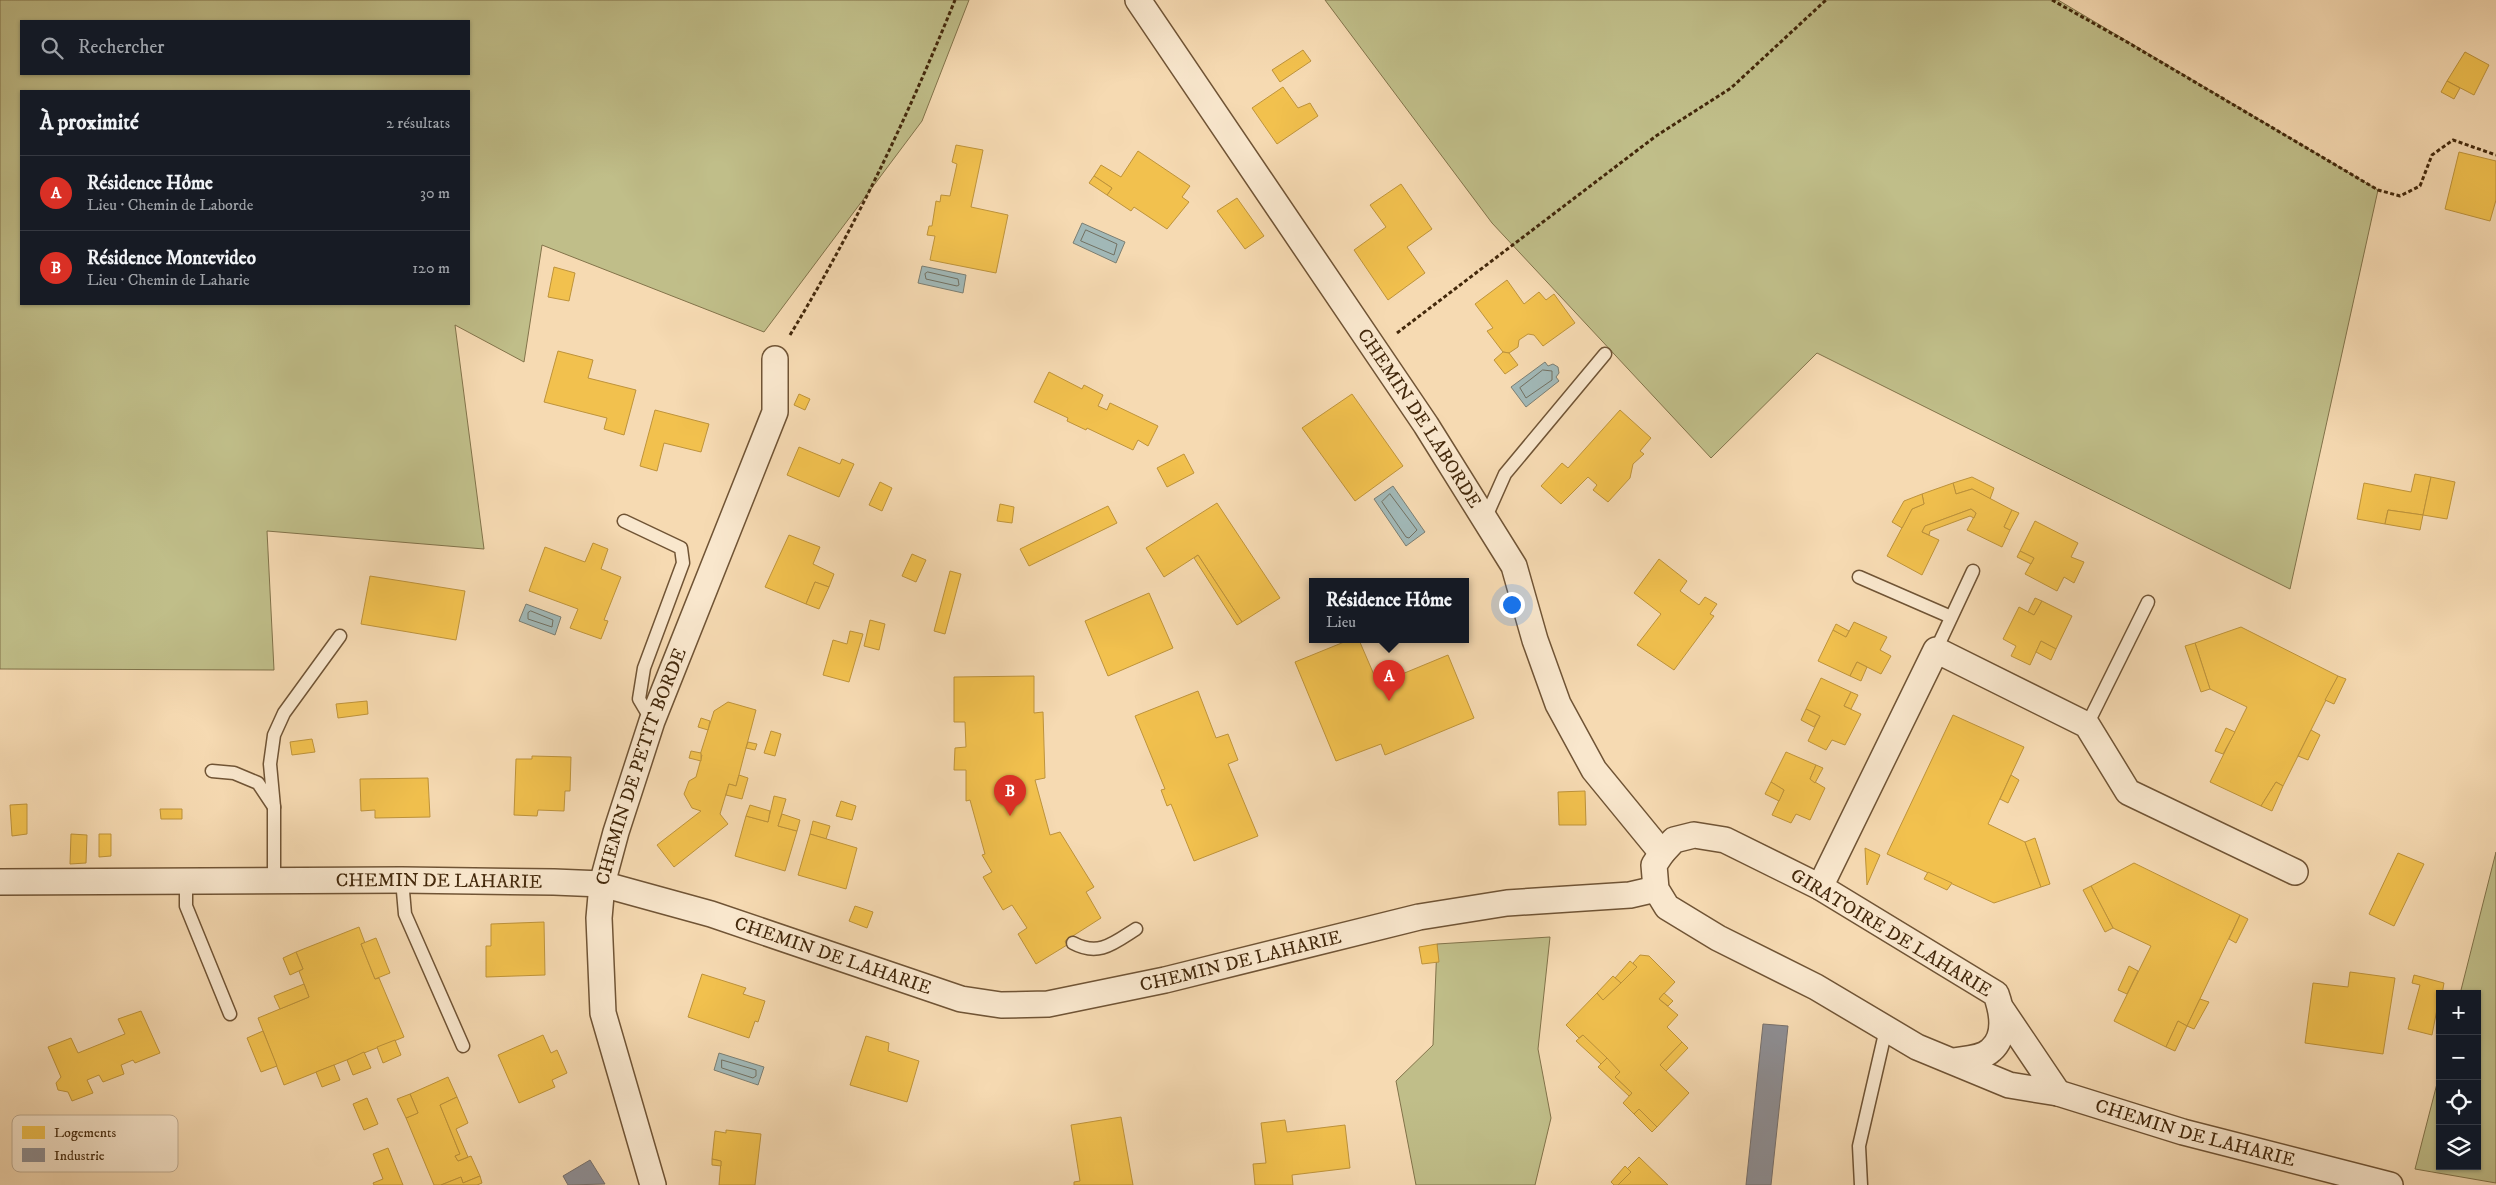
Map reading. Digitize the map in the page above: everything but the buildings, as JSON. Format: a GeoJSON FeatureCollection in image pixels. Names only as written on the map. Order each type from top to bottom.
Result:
{"type":"FeatureCollection","features":[{"type":"Feature","properties":{"kind":"street","name":"CHEMIN DE LABORDE"},"geometry":{"type":"LineString","coordinates":[[1138,0],[1374,349],[1514,566],[1535,640],[1558,704],[1594,770],[1662,853]]}},
{"type":"Feature","properties":{"kind":"street","name":"CHEMIN DE PETIT BORDE"},"geometry":{"type":"LineString","coordinates":[[653,1185],[603,1013],[599,918],[602,884],[616,832],[652,721],[775,412],[775,359]]}},
{"type":"Feature","properties":{"kind":"street"},"geometry":{"type":"LineString","coordinates":[[1820,887],[1936,650],[2087,725],[2128,792],[2295,872]]}},
{"type":"Feature","properties":{"kind":"street","name":"GIRATOIRE DE LAHARIE"},"geometry":{"type":"LineString","coordinates":[[1656,889],[1667,907],[1718,938],[1816,987],[1917,1047],[1953,1060],[1976,1057],[1991,1050],[2001,1033],[2002,1010],[1996,994],[1820,887],[1725,840],[1694,835],[1674,840],[1662,853]]}},
{"type":"Feature","properties":{"kind":"street"},"geometry":{"type":"LineString","coordinates":[[1656,889],[1654,865],[1662,853]]}},
{"type":"Feature","properties":{"kind":"street","name":"CHEMIN DE LAHARIE"},"geometry":{"type":"LineString","coordinates":[[0,882],[402,880],[602,884],[711,914],[961,999],[1001,1005],[1048,1004],[1165,980],[1419,917],[1507,903],[1630,895],[1656,889]]}},
{"type":"Feature","properties":{"kind":"street"},"geometry":{"type":"LineString","coordinates":[[2002,1010],[2058,1093]]}},
{"type":"Feature","properties":{"kind":"street","name":"CHEMIN DE LAHARIE"},"geometry":{"type":"LineString","coordinates":[[1953,1060],[2008,1085],[2058,1093],[2183,1132],[2390,1185]]}},
{"type":"Feature","properties":{"kind":"lane"},"geometry":{"type":"LineString","coordinates":[[1485,519],[1505,474],[1605,354]]}},
{"type":"Feature","properties":{"kind":"lane"},"geometry":{"type":"LineString","coordinates":[[624,521],[681,548],[683,563],[644,668],[639,698],[652,721]]}},
{"type":"Feature","properties":{"kind":"lane"},"geometry":{"type":"LineString","coordinates":[[1936,650],[1973,571]]}},
{"type":"Feature","properties":{"kind":"lane"},"geometry":{"type":"LineString","coordinates":[[1859,577],[1951,617]]}},
{"type":"Feature","properties":{"kind":"lane"},"geometry":{"type":"LineString","coordinates":[[2087,725],[2148,602]]}},
{"type":"Feature","properties":{"kind":"lane"},"geometry":{"type":"LineString","coordinates":[[274,880],[274,807],[270,764],[274,735],[284,713],[340,636]]}},
{"type":"Feature","properties":{"kind":"lane"},"geometry":{"type":"LineString","coordinates":[[212,771],[234,773],[258,783],[274,807]]}},
{"type":"Feature","properties":{"kind":"lane"},"geometry":{"type":"LineString","coordinates":[[186,880],[186,906],[230,1014]]}},
{"type":"Feature","properties":{"kind":"lane"},"geometry":{"type":"LineString","coordinates":[[402,880],[405,914],[463,1046]]}},
{"type":"Feature","properties":{"kind":"lane"},"geometry":{"type":"LineString","coordinates":[[1073,943],[1085,950],[1108,947],[1136,930]]}},
{"type":"Feature","properties":{"kind":"lane"},"geometry":{"type":"LineString","coordinates":[[1861,1185],[1860,1146],[1886,1029]]}},
{"type":"Feature","properties":{"kind":"path"},"geometry":{"type":"LineString","coordinates":[[775,359],[809,303],[873,187],[921,84],[955,0]]}},
{"type":"Feature","properties":{"kind":"path"},"geometry":{"type":"LineString","coordinates":[[1374,349],[1656,136],[1731,88],[1826,0]]}},
{"type":"Feature","properties":{"kind":"path"},"geometry":{"type":"LineString","coordinates":[[2052,0],[2128,42],[2378,190],[2400,196],[2420,186],[2432,155],[2453,140],[2496,156]]}},
{"type":"Feature","properties":{"kind":"shaded area"},"geometry":{"type":"Polygon","coordinates":[[[0,0],[969,0],[922,121],[764,332],[542,245],[524,362],[455,325],[484,549],[267,531],[274,670],[0,669],[0,0]]]}},
{"type":"Feature","properties":{"kind":"shaded area"},"geometry":{"type":"Polygon","coordinates":[[[1325,0],[2058,0],[2378,190],[2290,589],[1817,353],[1711,458],[1492,223],[1325,0]]]}},
{"type":"Feature","properties":{"kind":"shaded area"},"geometry":{"type":"Polygon","coordinates":[[[2496,852],[2496,1183],[2415,1169],[2436,1088],[2436,1170],[2481,1170],[2481,990],[2461,990],[2496,852]]]}},
{"type":"Feature","properties":{"kind":"shaded area"},"geometry":{"type":"Polygon","coordinates":[[[1550,937],[1538,1049],[1551,1118],[1535,1185],[1416,1185],[1396,1081],[1433,1045],[1437,944],[1550,937]]]}},
{"type":"Feature","properties":{"kind":"water"},"geometry":{"type":"Polygon","coordinates":[[[1082,223],[1125,242],[1116,263],[1073,243],[1082,223]]]}},
{"type":"Feature","properties":{"kind":"water"},"geometry":{"type":"Polygon","coordinates":[[[922,266],[966,275],[963,293],[918,283],[922,266]]]}},
{"type":"Feature","properties":{"kind":"water"},"geometry":{"type":"Polygon","coordinates":[[[1545,362],[1548,366],[1553,364],[1558,367],[1559,373],[1556,377],[1559,381],[1526,407],[1511,387],[1545,362]]]}},
{"type":"Feature","properties":{"kind":"water"},"geometry":{"type":"Polygon","coordinates":[[[1393,486],[1425,532],[1406,546],[1374,499],[1393,486]]]}},
{"type":"Feature","properties":{"kind":"water"},"geometry":{"type":"Polygon","coordinates":[[[526,604],[561,617],[555,635],[519,621],[526,604]]]}},
{"type":"Feature","properties":{"kind":"water"},"geometry":{"type":"Polygon","coordinates":[[[719,1053],[764,1067],[758,1085],[714,1070],[719,1053]]]}},
{"type":"Feature","properties":{"kind":"place","name":"Résidence Hôme"},"geometry":{"type":"Point","coordinates":[1389,701]}},
{"type":"Feature","properties":{"kind":"place","name":"Résidence Montevideo"},"geometry":{"type":"Point","coordinates":[1010,816]}}]}
